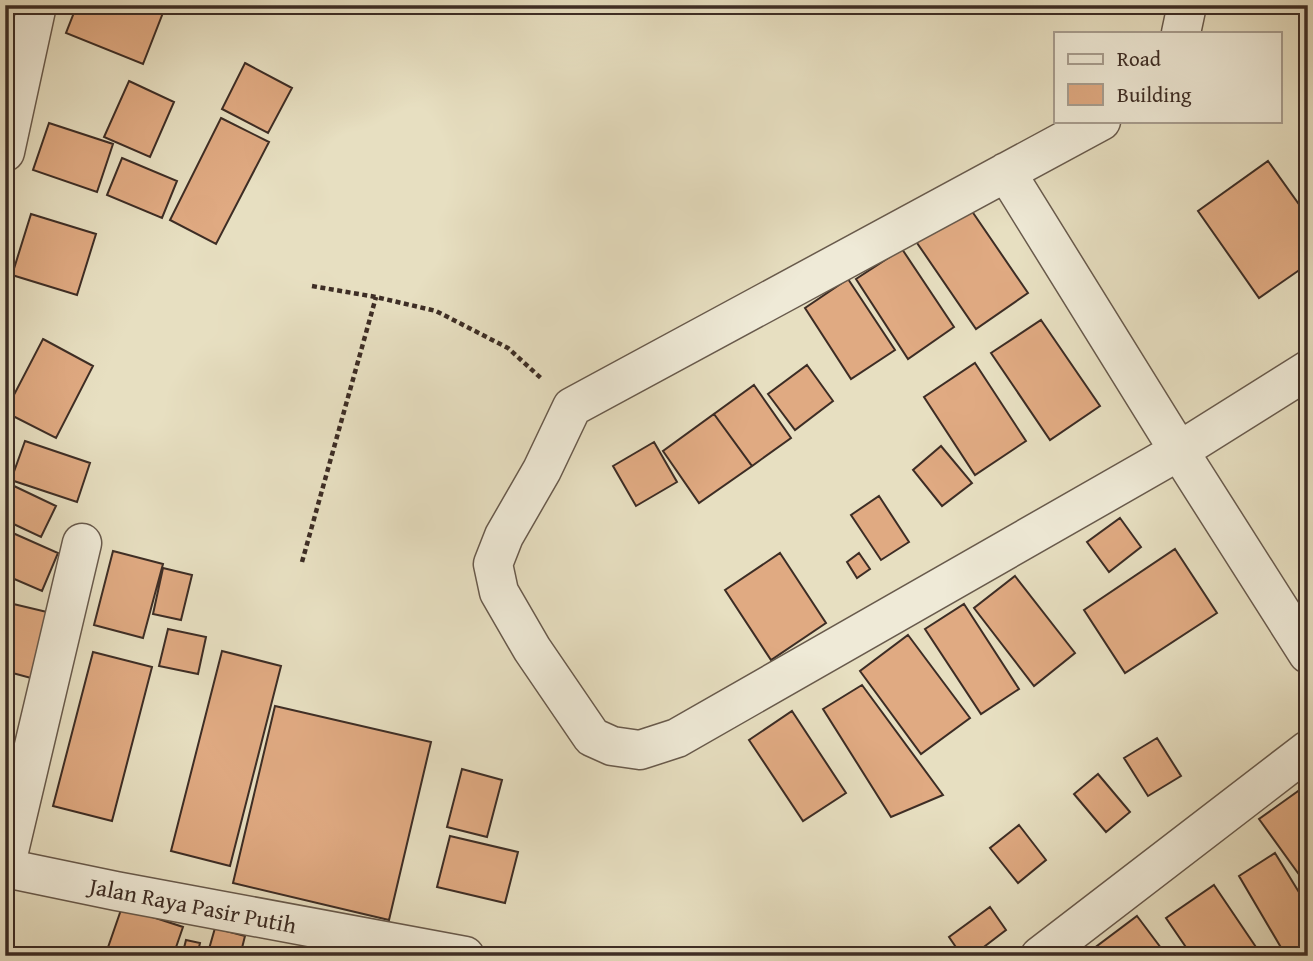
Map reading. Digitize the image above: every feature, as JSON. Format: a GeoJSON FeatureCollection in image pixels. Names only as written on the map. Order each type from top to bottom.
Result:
{"type":"FeatureCollection","features":[{"type":"Feature","properties":{"kind":"street"},"geometry":{"type":"LineString","coordinates":[[5,152],[37,5]]}},
{"type":"Feature","properties":{"kind":"street"},"geometry":{"type":"LineString","coordinates":[[1181,32],[1187,5]]}},
{"type":"Feature","properties":{"kind":"street"},"geometry":{"type":"LineString","coordinates":[[1099,122],[572,407],[504,536],[493,564],[499,592],[532,649],[592,737],[612,746],[640,750],[677,738],[1179,451],[1308,370]]}},
{"type":"Feature","properties":{"kind":"street"},"geometry":{"type":"LineString","coordinates":[[1006,172],[1308,654]]}},
{"type":"Feature","properties":{"kind":"street"},"geometry":{"type":"LineString","coordinates":[[5,868],[82,543]]}},
{"type":"Feature","properties":{"kind":"street"},"geometry":{"type":"LineString","coordinates":[[1040,956],[1308,750]]}},
{"type":"Feature","properties":{"kind":"street","name":"Jalan Raya Pasir Putih"},"geometry":{"type":"LineString","coordinates":[[5,868],[465,956]]}},
{"type":"Feature","properties":{"kind":"path"},"geometry":{"type":"LineString","coordinates":[[312,286],[376,297],[436,312],[508,348],[572,407]]}},
{"type":"Feature","properties":{"kind":"path"},"geometry":{"type":"LineString","coordinates":[[302,562],[376,297]]}},
{"type":"Feature","properties":{"kind":"building"},"geometry":{"type":"Polygon","coordinates":[[[77,5],[166,5],[143,64],[66,33],[77,5]]]}},
{"type":"Feature","properties":{"kind":"building"},"geometry":{"type":"Polygon","coordinates":[[[245,63],[292,88],[268,133],[222,109],[245,63]]]}},
{"type":"Feature","properties":{"kind":"building"},"geometry":{"type":"Polygon","coordinates":[[[129,81],[174,102],[150,157],[104,137],[129,81]]]}},
{"type":"Feature","properties":{"kind":"building"},"geometry":{"type":"Polygon","coordinates":[[[221,118],[269,142],[216,244],[170,220],[221,118]]]}},
{"type":"Feature","properties":{"kind":"building"},"geometry":{"type":"Polygon","coordinates":[[[49,123],[113,144],[97,192],[33,170],[49,123]]]}},
{"type":"Feature","properties":{"kind":"building"},"geometry":{"type":"Polygon","coordinates":[[[122,158],[177,181],[162,218],[107,195],[122,158]]]}},
{"type":"Feature","properties":{"kind":"building"},"geometry":{"type":"Polygon","coordinates":[[[1268,161],[1308,217],[1308,264],[1259,298],[1198,211],[1268,161]]]}},
{"type":"Feature","properties":{"kind":"building"},"geometry":{"type":"Polygon","coordinates":[[[967,204],[1028,293],[976,329],[915,240],[967,204]]]}},
{"type":"Feature","properties":{"kind":"building"},"geometry":{"type":"Polygon","coordinates":[[[31,214],[96,234],[77,295],[12,275],[31,214]]]}},
{"type":"Feature","properties":{"kind":"building"},"geometry":{"type":"Polygon","coordinates":[[[902,249],[954,327],[908,359],[856,279],[902,249]]]}},
{"type":"Feature","properties":{"kind":"building"},"geometry":{"type":"Polygon","coordinates":[[[848,279],[895,350],[851,379],[805,308],[848,279]]]}},
{"type":"Feature","properties":{"kind":"building"},"geometry":{"type":"Polygon","coordinates":[[[1041,320],[1100,406],[1050,440],[991,353],[1041,320]]]}},
{"type":"Feature","properties":{"kind":"building"},"geometry":{"type":"Polygon","coordinates":[[[43,339],[93,366],[56,438],[5,412],[43,339]]]}},
{"type":"Feature","properties":{"kind":"building"},"geometry":{"type":"Polygon","coordinates":[[[975,363],[1026,441],[975,475],[924,397],[975,363]]]}},
{"type":"Feature","properties":{"kind":"building"},"geometry":{"type":"Polygon","coordinates":[[[807,365],[833,401],[795,430],[768,394],[807,365]]]}},
{"type":"Feature","properties":{"kind":"building"},"geometry":{"type":"Polygon","coordinates":[[[754,385],[791,438],[752,466],[714,414],[754,385]]]}},
{"type":"Feature","properties":{"kind":"building"},"geometry":{"type":"Polygon","coordinates":[[[714,414],[752,466],[699,503],[663,451],[714,414]]]}},
{"type":"Feature","properties":{"kind":"building"},"geometry":{"type":"Polygon","coordinates":[[[25,441],[90,463],[77,502],[11,480],[25,441]]]}},
{"type":"Feature","properties":{"kind":"building"},"geometry":{"type":"Polygon","coordinates":[[[654,442],[677,482],[636,506],[613,466],[654,442]]]}},
{"type":"Feature","properties":{"kind":"building"},"geometry":{"type":"Polygon","coordinates":[[[941,446],[972,483],[942,506],[913,470],[941,446]]]}},
{"type":"Feature","properties":{"kind":"building"},"geometry":{"type":"Polygon","coordinates":[[[14,486],[56,506],[41,537],[5,520],[5,506],[14,486]]]}},
{"type":"Feature","properties":{"kind":"building"},"geometry":{"type":"Polygon","coordinates":[[[879,496],[909,542],[881,560],[851,515],[879,496]]]}},
{"type":"Feature","properties":{"kind":"building"},"geometry":{"type":"Polygon","coordinates":[[[1120,518],[1141,547],[1109,572],[1087,542],[1120,518]]]}},
{"type":"Feature","properties":{"kind":"building"},"geometry":{"type":"Polygon","coordinates":[[[6,530],[58,553],[42,591],[5,575],[6,530]]]}},
{"type":"Feature","properties":{"kind":"building"},"geometry":{"type":"Polygon","coordinates":[[[1175,549],[1217,613],[1125,673],[1084,610],[1175,549]]]}},
{"type":"Feature","properties":{"kind":"building"},"geometry":{"type":"Polygon","coordinates":[[[113,551],[163,564],[143,638],[94,625],[113,551]]]}},
{"type":"Feature","properties":{"kind":"building"},"geometry":{"type":"Polygon","coordinates":[[[780,553],[826,623],[771,660],[725,590],[780,553]]]}},
{"type":"Feature","properties":{"kind":"building"},"geometry":{"type":"Polygon","coordinates":[[[859,553],[870,569],[857,578],[847,562],[859,553]]]}},
{"type":"Feature","properties":{"kind":"building"},"geometry":{"type":"Polygon","coordinates":[[[163,568],[192,575],[181,620],[153,614],[163,568]]]}},
{"type":"Feature","properties":{"kind":"building"},"geometry":{"type":"Polygon","coordinates":[[[1015,576],[1075,653],[1034,686],[974,608],[1015,576]]]}},
{"type":"Feature","properties":{"kind":"building"},"geometry":{"type":"Polygon","coordinates":[[[5,602],[47,612],[31,678],[5,671],[5,602]]]}},
{"type":"Feature","properties":{"kind":"building"},"geometry":{"type":"Polygon","coordinates":[[[964,604],[1019,689],[981,714],[925,629],[964,604]]]}},
{"type":"Feature","properties":{"kind":"building"},"geometry":{"type":"Polygon","coordinates":[[[168,629],[206,637],[198,674],[159,666],[168,629]]]}},
{"type":"Feature","properties":{"kind":"building"},"geometry":{"type":"Polygon","coordinates":[[[908,635],[970,718],[921,754],[860,671],[908,635]]]}},
{"type":"Feature","properties":{"kind":"building"},"geometry":{"type":"Polygon","coordinates":[[[222,651],[281,666],[230,866],[171,851],[222,651]]]}},
{"type":"Feature","properties":{"kind":"building"},"geometry":{"type":"Polygon","coordinates":[[[93,652],[152,667],[112,821],[53,806],[93,652]]]}},
{"type":"Feature","properties":{"kind":"building"},"geometry":{"type":"Polygon","coordinates":[[[862,685],[943,795],[891,817],[823,709],[862,685]]]}},
{"type":"Feature","properties":{"kind":"building"},"geometry":{"type":"Polygon","coordinates":[[[275,706],[431,742],[389,920],[233,883],[275,706]]]}},
{"type":"Feature","properties":{"kind":"building"},"geometry":{"type":"Polygon","coordinates":[[[792,711],[846,793],[803,821],[749,740],[792,711]]]}},
{"type":"Feature","properties":{"kind":"building"},"geometry":{"type":"Polygon","coordinates":[[[1157,738],[1181,776],[1148,796],[1124,758],[1157,738]]]}},
{"type":"Feature","properties":{"kind":"building"},"geometry":{"type":"Polygon","coordinates":[[[5,747],[15,749],[5,790],[5,747]]]}},
{"type":"Feature","properties":{"kind":"building"},"geometry":{"type":"Polygon","coordinates":[[[462,769],[502,780],[487,837],[447,827],[462,769]]]}},
{"type":"Feature","properties":{"kind":"building"},"geometry":{"type":"Polygon","coordinates":[[[1098,774],[1130,812],[1106,832],[1074,794],[1098,774]]]}},
{"type":"Feature","properties":{"kind":"building"},"geometry":{"type":"Polygon","coordinates":[[[1308,784],[1308,887],[1259,819],[1308,784]]]}},
{"type":"Feature","properties":{"kind":"building"},"geometry":{"type":"Polygon","coordinates":[[[1019,825],[1046,860],[1018,883],[990,848],[1019,825]]]}},
{"type":"Feature","properties":{"kind":"building"},"geometry":{"type":"Polygon","coordinates":[[[450,836],[518,852],[505,903],[437,887],[450,836]]]}},
{"type":"Feature","properties":{"kind":"building"},"geometry":{"type":"Polygon","coordinates":[[[1275,853],[1308,907],[1308,956],[1286,956],[1239,876],[1275,853]]]}},
{"type":"Feature","properties":{"kind":"building"},"geometry":{"type":"Polygon","coordinates":[[[1214,885],[1262,956],[1192,956],[1166,918],[1214,885]]]}},
{"type":"Feature","properties":{"kind":"building"},"geometry":{"type":"Polygon","coordinates":[[[122,907],[183,927],[173,956],[105,956],[122,907]]]}},
{"type":"Feature","properties":{"kind":"building"},"geometry":{"type":"Polygon","coordinates":[[[990,907],[1006,930],[972,956],[962,956],[949,937],[990,907]]]}},
{"type":"Feature","properties":{"kind":"building"},"geometry":{"type":"Polygon","coordinates":[[[1137,916],[1167,956],[1092,956],[1089,952],[1137,916]]]}},
{"type":"Feature","properties":{"kind":"building"},"geometry":{"type":"Polygon","coordinates":[[[215,928],[245,936],[240,956],[207,956],[215,928]]]}},
{"type":"Feature","properties":{"kind":"building"},"geometry":{"type":"Polygon","coordinates":[[[186,940],[200,943],[197,956],[182,956],[186,940]]]}}]}
